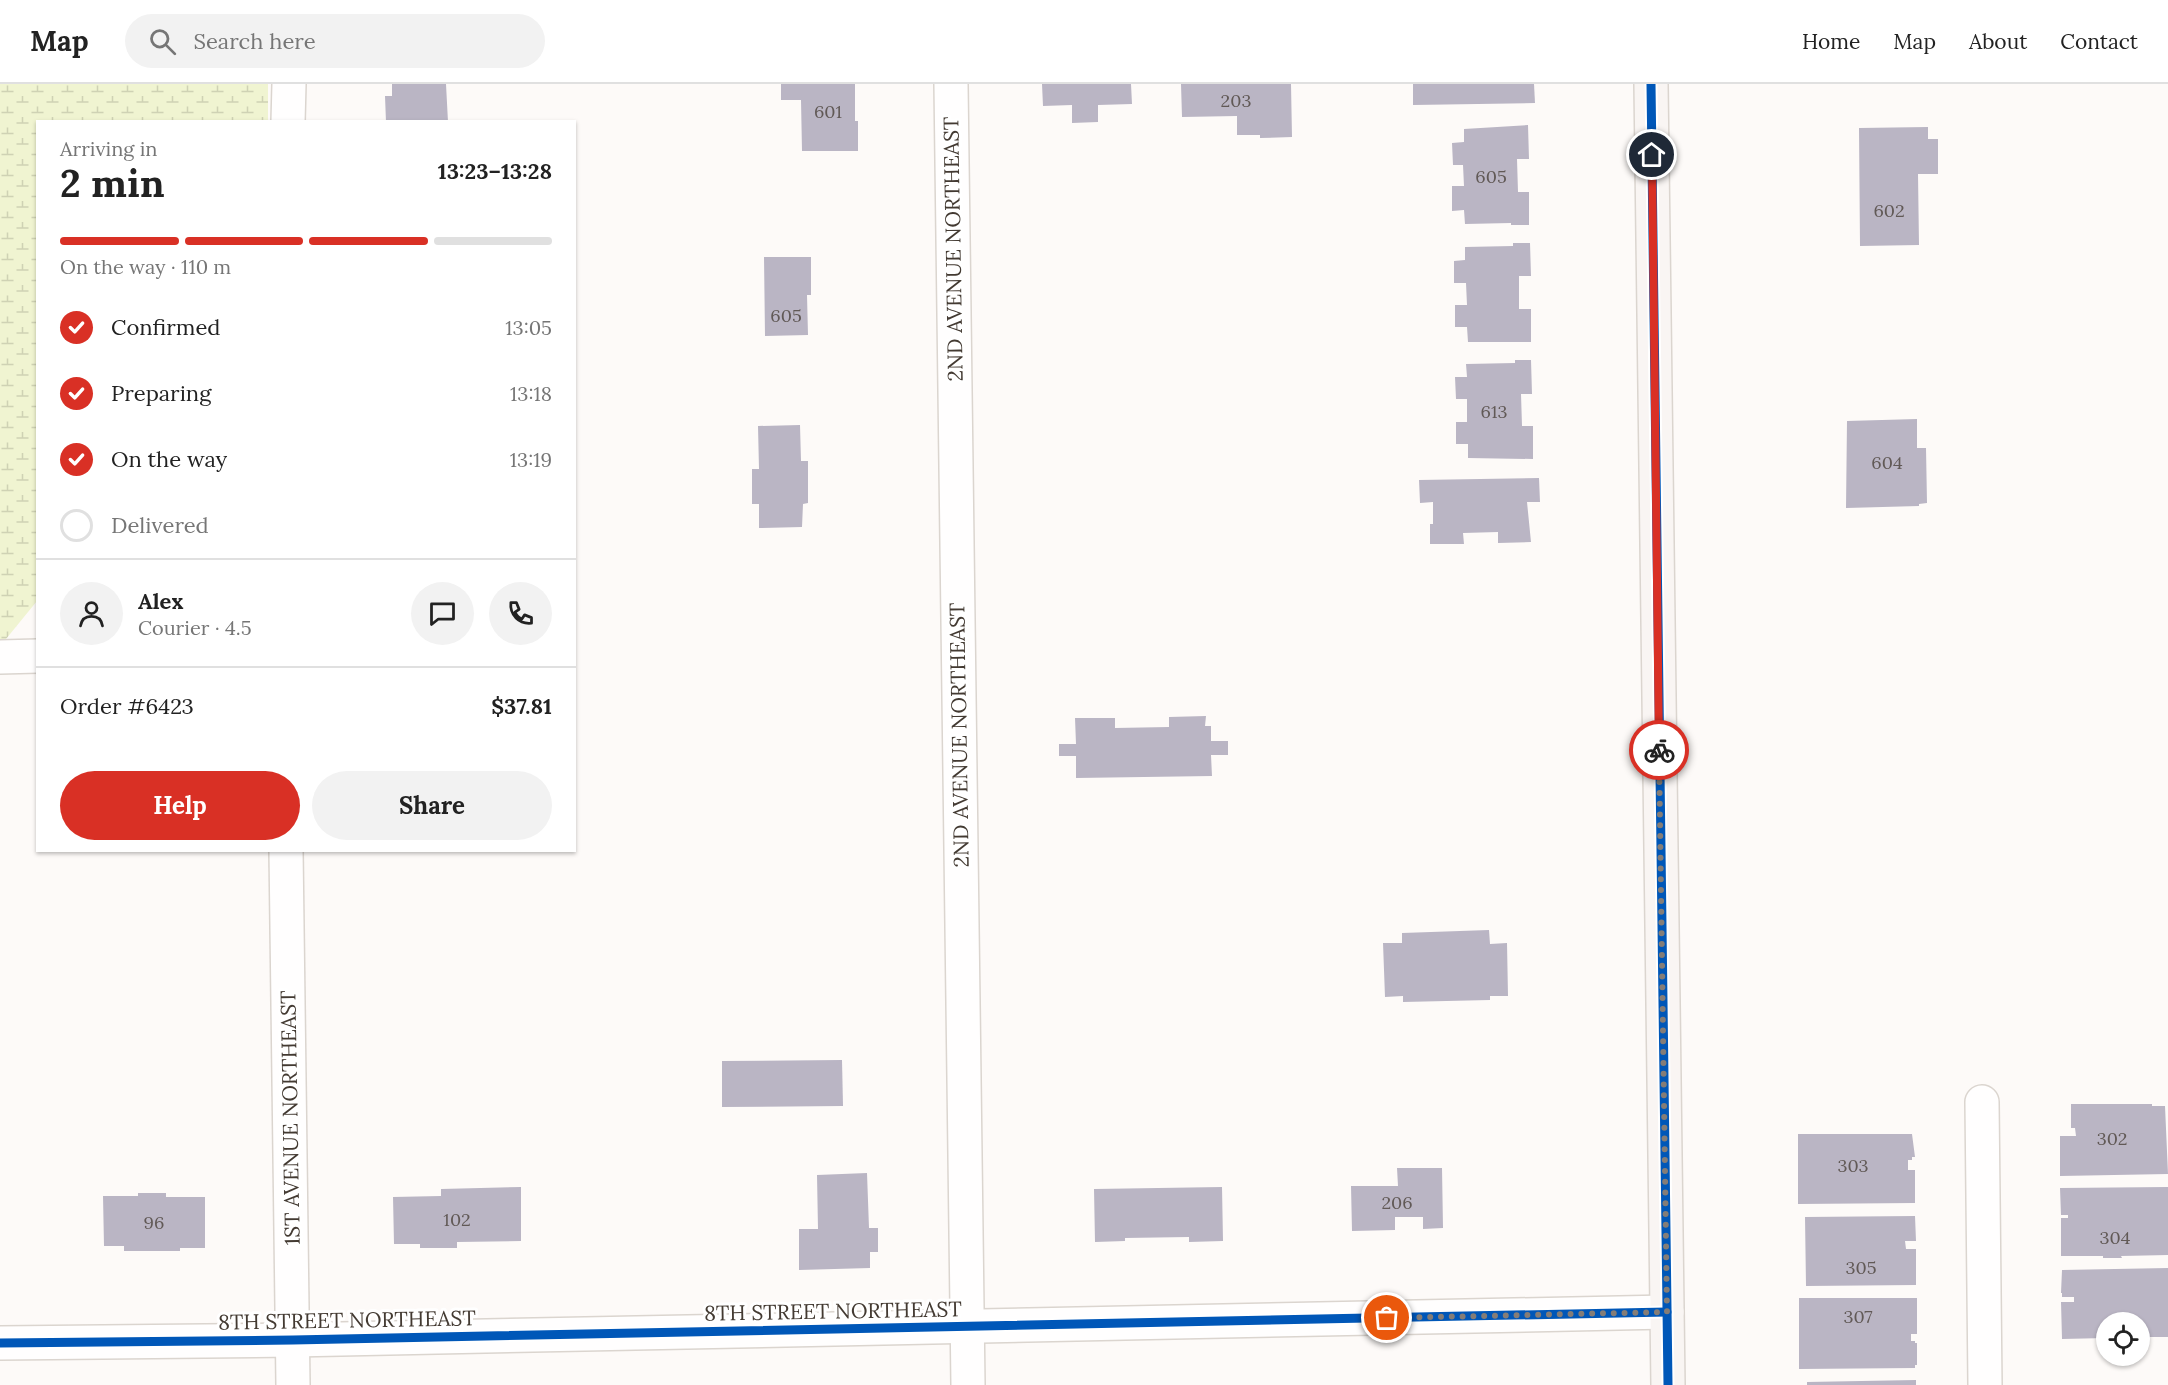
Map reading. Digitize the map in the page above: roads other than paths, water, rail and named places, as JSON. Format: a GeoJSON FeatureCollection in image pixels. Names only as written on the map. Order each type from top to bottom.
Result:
{"type":"FeatureCollection","features":[{"type":"Feature","properties":{"kind":"street"},"geometry":{"type":"LineString","coordinates":[[288,120],[289,84]]}},
{"type":"Feature","properties":{"kind":"street","name":"2ND AVENUE NORTHEAST"},"geometry":{"type":"LineString","coordinates":[[951,84],[968,1385]]}},
{"type":"Feature","properties":{"kind":"street"},"geometry":{"type":"LineString","coordinates":[[1651,84],[1668,1385]]}},
{"type":"Feature","properties":{"kind":"street"},"geometry":{"type":"LineString","coordinates":[[0,657],[36,656]]}},
{"type":"Feature","properties":{"kind":"street","name":"1ST AVENUE NORTHEAST"},"geometry":{"type":"LineString","coordinates":[[286,852],[293,1385]]}},
{"type":"Feature","properties":{"kind":"street"},"geometry":{"type":"LineString","coordinates":[[1982,1102],[1985,1385]]}},
{"type":"Feature","properties":{"kind":"street","name":"8TH STREET NORTHEAST"},"geometry":{"type":"LineString","coordinates":[[0,1343],[293,1340],[1667,1312]]}}]}
